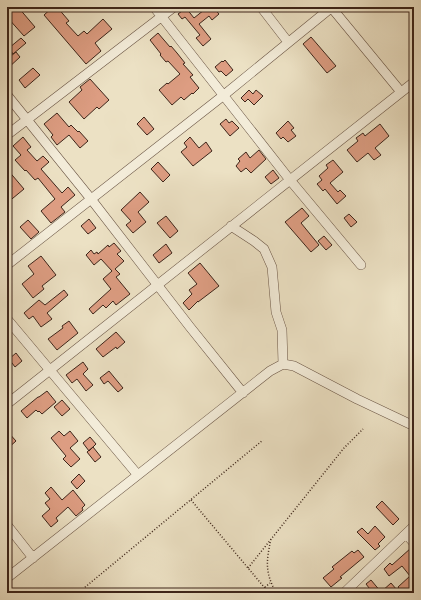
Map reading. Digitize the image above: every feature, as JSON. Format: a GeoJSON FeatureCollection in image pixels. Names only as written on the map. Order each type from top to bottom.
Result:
{"type":"FeatureCollection","features":[{"type":"Feature","properties":{"kind":"street"},"geometry":{"type":"LineString","coordinates":[[154,7],[224,94],[290,180],[361,265]]}},
{"type":"Feature","properties":{"kind":"street"},"geometry":{"type":"LineString","coordinates":[[7,135],[174,7]]}},
{"type":"Feature","properties":{"kind":"street"},"geometry":{"type":"LineString","coordinates":[[260,7],[288,42]]}},
{"type":"Feature","properties":{"kind":"street"},"geometry":{"type":"LineString","coordinates":[[7,265],[332,7],[401,92]]}},
{"type":"Feature","properties":{"kind":"street"},"geometry":{"type":"LineString","coordinates":[[7,404],[414,82]]}},
{"type":"Feature","properties":{"kind":"street"},"geometry":{"type":"LineString","coordinates":[[7,95],[91,199],[243,393]]}},
{"type":"Feature","properties":{"kind":"street"},"geometry":{"type":"LineString","coordinates":[[231,226],[264,249],[272,267],[276,312],[282,330],[283,364]]}},
{"type":"Feature","properties":{"kind":"street"},"geometry":{"type":"LineString","coordinates":[[7,319],[138,474]]}},
{"type":"Feature","properties":{"kind":"street"},"geometry":{"type":"LineString","coordinates":[[7,578],[270,371],[283,364],[294,366],[357,399],[414,426]]}},
{"type":"Feature","properties":{"kind":"street"},"geometry":{"type":"LineString","coordinates":[[7,525],[33,558]]}},
{"type":"Feature","properties":{"kind":"street"},"geometry":{"type":"LineString","coordinates":[[345,593],[414,526]]}},
{"type":"Feature","properties":{"kind":"street"},"geometry":{"type":"LineString","coordinates":[[406,534],[414,543]]}},
{"type":"Feature","properties":{"kind":"path"},"geometry":{"type":"LineString","coordinates":[[248,568],[344,448],[363,429]]}},
{"type":"Feature","properties":{"kind":"path"},"geometry":{"type":"LineString","coordinates":[[78,593],[263,440]]}},
{"type":"Feature","properties":{"kind":"path"},"geometry":{"type":"LineString","coordinates":[[191,500],[269,593]]}},
{"type":"Feature","properties":{"kind":"path"},"geometry":{"type":"LineString","coordinates":[[271,538],[267,556],[267,568],[270,582],[276,593]]}},
{"type":"Feature","properties":{"kind":"path"},"geometry":{"type":"LineString","coordinates":[[258,593],[270,582]]}},
{"type":"Feature","properties":{"kind":"building"},"geometry":{"type":"Polygon","coordinates":[[[7,7],[18,7],[35,27],[24,36],[7,17],[7,7]]]}},
{"type":"Feature","properties":{"kind":"building"},"geometry":{"type":"Polygon","coordinates":[[[53,7],[57,7],[69,21],[66,23],[78,36],[84,31],[87,34],[103,19],[112,29],[95,43],[101,51],[86,64],[44,15],[53,7]]]}},
{"type":"Feature","properties":{"kind":"building"},"geometry":{"type":"Polygon","coordinates":[[[201,7],[213,7],[219,14],[212,20],[209,16],[199,24],[211,39],[203,46],[196,38],[200,35],[185,17],[182,19],[178,14],[186,8],[194,18],[204,10],[201,7]]]}},
{"type":"Feature","properties":{"kind":"building"},"geometry":{"type":"Polygon","coordinates":[[[158,33],[185,63],[183,64],[193,75],[190,77],[199,88],[184,100],[181,97],[172,105],[159,90],[180,74],[168,61],[166,62],[150,40],[158,33]]]}},
{"type":"Feature","properties":{"kind":"building"},"geometry":{"type":"Polygon","coordinates":[[[311,37],[336,66],[327,73],[303,44],[311,37]]]}},
{"type":"Feature","properties":{"kind":"building"},"geometry":{"type":"Polygon","coordinates":[[[21,38],[26,43],[13,54],[9,48],[21,38]]]}},
{"type":"Feature","properties":{"kind":"building"},"geometry":{"type":"Polygon","coordinates":[[[16,52],[20,57],[7,69],[7,59],[16,52]]]}},
{"type":"Feature","properties":{"kind":"building"},"geometry":{"type":"Polygon","coordinates":[[[225,60],[233,70],[226,76],[221,71],[219,72],[215,67],[225,60]]]}},
{"type":"Feature","properties":{"kind":"building"},"geometry":{"type":"Polygon","coordinates":[[[33,68],[40,75],[25,88],[19,80],[33,68]]]}},
{"type":"Feature","properties":{"kind":"building"},"geometry":{"type":"Polygon","coordinates":[[[90,79],[109,100],[99,109],[97,107],[84,119],[69,102],[82,90],[80,87],[90,79]]]}},
{"type":"Feature","properties":{"kind":"building"},"geometry":{"type":"Polygon","coordinates":[[[249,90],[253,94],[256,90],[263,96],[254,105],[248,99],[245,102],[241,98],[249,90]]]}},
{"type":"Feature","properties":{"kind":"building"},"geometry":{"type":"Polygon","coordinates":[[[57,113],[69,127],[71,125],[88,141],[80,148],[69,135],[57,145],[51,137],[53,135],[44,124],[57,113]]]}},
{"type":"Feature","properties":{"kind":"building"},"geometry":{"type":"Polygon","coordinates":[[[144,117],[154,129],[147,135],[137,124],[144,117]]]}},
{"type":"Feature","properties":{"kind":"building"},"geometry":{"type":"Polygon","coordinates":[[[226,119],[229,123],[232,121],[239,128],[230,136],[220,124],[226,119]]]}},
{"type":"Feature","properties":{"kind":"building"},"geometry":{"type":"Polygon","coordinates":[[[288,121],[294,128],[291,130],[296,136],[288,142],[283,137],[281,139],[276,133],[288,121]]]}},
{"type":"Feature","properties":{"kind":"building"},"geometry":{"type":"Polygon","coordinates":[[[380,124],[389,136],[375,148],[381,155],[374,160],[368,153],[357,162],[347,150],[358,141],[356,138],[363,133],[365,136],[380,124]]]}},
{"type":"Feature","properties":{"kind":"building"},"geometry":{"type":"Polygon","coordinates":[[[23,137],[31,147],[27,150],[37,161],[43,156],[49,162],[41,169],[62,193],[68,187],[75,195],[61,207],[65,212],[51,223],[41,211],[55,199],[38,178],[35,180],[15,160],[21,155],[13,146],[23,137]]]}},
{"type":"Feature","properties":{"kind":"building"},"geometry":{"type":"Polygon","coordinates":[[[190,137],[199,148],[206,142],[212,151],[193,166],[181,152],[187,147],[184,143],[190,137]]]}},
{"type":"Feature","properties":{"kind":"building"},"geometry":{"type":"Polygon","coordinates":[[[259,150],[266,159],[251,173],[246,168],[241,172],[236,166],[240,161],[238,159],[246,152],[250,158],[259,150]]]}},
{"type":"Feature","properties":{"kind":"building"},"geometry":{"type":"Polygon","coordinates":[[[333,160],[343,172],[330,183],[338,192],[340,190],[346,196],[337,204],[325,189],[323,191],[317,184],[322,180],[319,176],[328,168],[326,165],[333,160]]]}},
{"type":"Feature","properties":{"kind":"building"},"geometry":{"type":"Polygon","coordinates":[[[158,162],[170,175],[163,182],[151,169],[158,162]]]}},
{"type":"Feature","properties":{"kind":"building"},"geometry":{"type":"Polygon","coordinates":[[[7,169],[24,189],[7,203],[7,191],[12,187],[7,181],[7,169]]]}},
{"type":"Feature","properties":{"kind":"building"},"geometry":{"type":"Polygon","coordinates":[[[273,170],[279,178],[271,184],[265,177],[273,170]]]}},
{"type":"Feature","properties":{"kind":"building"},"geometry":{"type":"Polygon","coordinates":[[[140,192],[149,202],[138,212],[146,222],[133,233],[126,225],[131,221],[121,210],[140,192]]]}},
{"type":"Feature","properties":{"kind":"building"},"geometry":{"type":"Polygon","coordinates":[[[302,208],[309,216],[301,223],[319,245],[311,252],[285,222],[302,208]]]}},
{"type":"Feature","properties":{"kind":"building"},"geometry":{"type":"Polygon","coordinates":[[[349,214],[357,222],[351,227],[344,218],[349,214]]]}},
{"type":"Feature","properties":{"kind":"building"},"geometry":{"type":"Polygon","coordinates":[[[166,216],[178,231],[170,238],[157,223],[166,216]]]}},
{"type":"Feature","properties":{"kind":"building"},"geometry":{"type":"Polygon","coordinates":[[[89,219],[96,228],[88,234],[81,226],[89,219]]]}},
{"type":"Feature","properties":{"kind":"building"},"geometry":{"type":"Polygon","coordinates":[[[28,220],[39,232],[31,239],[20,227],[28,220]]]}},
{"type":"Feature","properties":{"kind":"building"},"geometry":{"type":"Polygon","coordinates":[[[324,236],[332,245],[326,250],[318,241],[324,236]]]}},
{"type":"Feature","properties":{"kind":"building"},"geometry":{"type":"Polygon","coordinates":[[[114,243],[121,251],[117,254],[124,261],[115,269],[120,274],[116,277],[130,294],[116,305],[113,301],[106,308],[103,305],[93,314],[89,309],[111,289],[103,279],[112,271],[101,259],[94,265],[86,255],[91,250],[94,254],[97,252],[98,254],[108,245],[109,247],[114,243]]]}},
{"type":"Feature","properties":{"kind":"building"},"geometry":{"type":"Polygon","coordinates":[[[166,244],[172,253],[159,263],[153,255],[166,244]]]}},
{"type":"Feature","properties":{"kind":"building"},"geometry":{"type":"Polygon","coordinates":[[[41,256],[56,275],[42,286],[44,289],[33,298],[22,284],[34,274],[28,266],[41,256]]]}},
{"type":"Feature","properties":{"kind":"building"},"geometry":{"type":"Polygon","coordinates":[[[200,263],[219,286],[198,301],[189,310],[183,303],[192,294],[189,290],[197,284],[188,273],[200,263]]]}},
{"type":"Feature","properties":{"kind":"building"},"geometry":{"type":"Polygon","coordinates":[[[64,290],[68,295],[47,313],[52,319],[41,327],[33,316],[29,319],[24,313],[39,300],[45,305],[64,290]]]}},
{"type":"Feature","properties":{"kind":"building"},"geometry":{"type":"Polygon","coordinates":[[[69,321],[78,333],[57,350],[48,339],[63,328],[62,326],[69,321]]]}},
{"type":"Feature","properties":{"kind":"building"},"geometry":{"type":"Polygon","coordinates":[[[116,332],[125,342],[117,349],[116,347],[103,357],[96,349],[116,332]]]}},
{"type":"Feature","properties":{"kind":"building"},"geometry":{"type":"Polygon","coordinates":[[[16,353],[22,361],[15,367],[9,359],[16,353]]]}},
{"type":"Feature","properties":{"kind":"building"},"geometry":{"type":"Polygon","coordinates":[[[83,362],[88,369],[83,374],[93,385],[86,391],[77,379],[72,383],[66,375],[83,362]]]}},
{"type":"Feature","properties":{"kind":"building"},"geometry":{"type":"Polygon","coordinates":[[[109,371],[123,388],[118,392],[108,381],[104,384],[100,378],[109,371]]]}},
{"type":"Feature","properties":{"kind":"building"},"geometry":{"type":"Polygon","coordinates":[[[47,391],[56,402],[42,414],[36,410],[27,418],[21,411],[47,391]]]}},
{"type":"Feature","properties":{"kind":"building"},"geometry":{"type":"Polygon","coordinates":[[[62,400],[70,409],[62,416],[54,407],[62,400]]]}},
{"type":"Feature","properties":{"kind":"building"},"geometry":{"type":"Polygon","coordinates":[[[7,431],[16,441],[7,449],[7,431]]]}},
{"type":"Feature","properties":{"kind":"building"},"geometry":{"type":"Polygon","coordinates":[[[59,431],[64,436],[70,431],[78,441],[70,448],[80,459],[71,467],[63,459],[66,456],[51,438],[59,431]]]}},
{"type":"Feature","properties":{"kind":"building"},"geometry":{"type":"Polygon","coordinates":[[[90,437],[96,444],[89,451],[83,443],[90,437]]]}},
{"type":"Feature","properties":{"kind":"building"},"geometry":{"type":"Polygon","coordinates":[[[93,447],[101,457],[95,462],[87,452],[93,447]]]}},
{"type":"Feature","properties":{"kind":"building"},"geometry":{"type":"Polygon","coordinates":[[[79,474],[85,481],[77,489],[71,482],[79,474]]]}},
{"type":"Feature","properties":{"kind":"building"},"geometry":{"type":"Polygon","coordinates":[[[51,487],[62,500],[73,490],[85,505],[82,508],[83,510],[76,516],[68,507],[56,518],[58,521],[51,527],[42,516],[50,509],[45,503],[50,499],[45,493],[51,487]]]}},
{"type":"Feature","properties":{"kind":"building"},"geometry":{"type":"Polygon","coordinates":[[[382,501],[399,519],[393,525],[376,507],[382,501]]]}},
{"type":"Feature","properties":{"kind":"building"},"geometry":{"type":"Polygon","coordinates":[[[375,526],[385,537],[378,544],[380,546],[375,550],[357,532],[362,528],[368,534],[375,526]]]}},
{"type":"Feature","properties":{"kind":"building"},"geometry":{"type":"Polygon","coordinates":[[[411,548],[414,549],[414,593],[403,593],[398,587],[410,576],[402,566],[389,576],[384,569],[390,563],[392,565],[411,548]]]}},
{"type":"Feature","properties":{"kind":"building"},"geometry":{"type":"Polygon","coordinates":[[[358,550],[364,557],[340,577],[342,578],[331,587],[323,578],[334,569],[332,567],[352,551],[354,553],[358,550]]]}},
{"type":"Feature","properties":{"kind":"building"},"geometry":{"type":"Polygon","coordinates":[[[371,580],[381,592],[391,583],[397,590],[393,593],[373,593],[366,584],[371,580]]]}}]}
